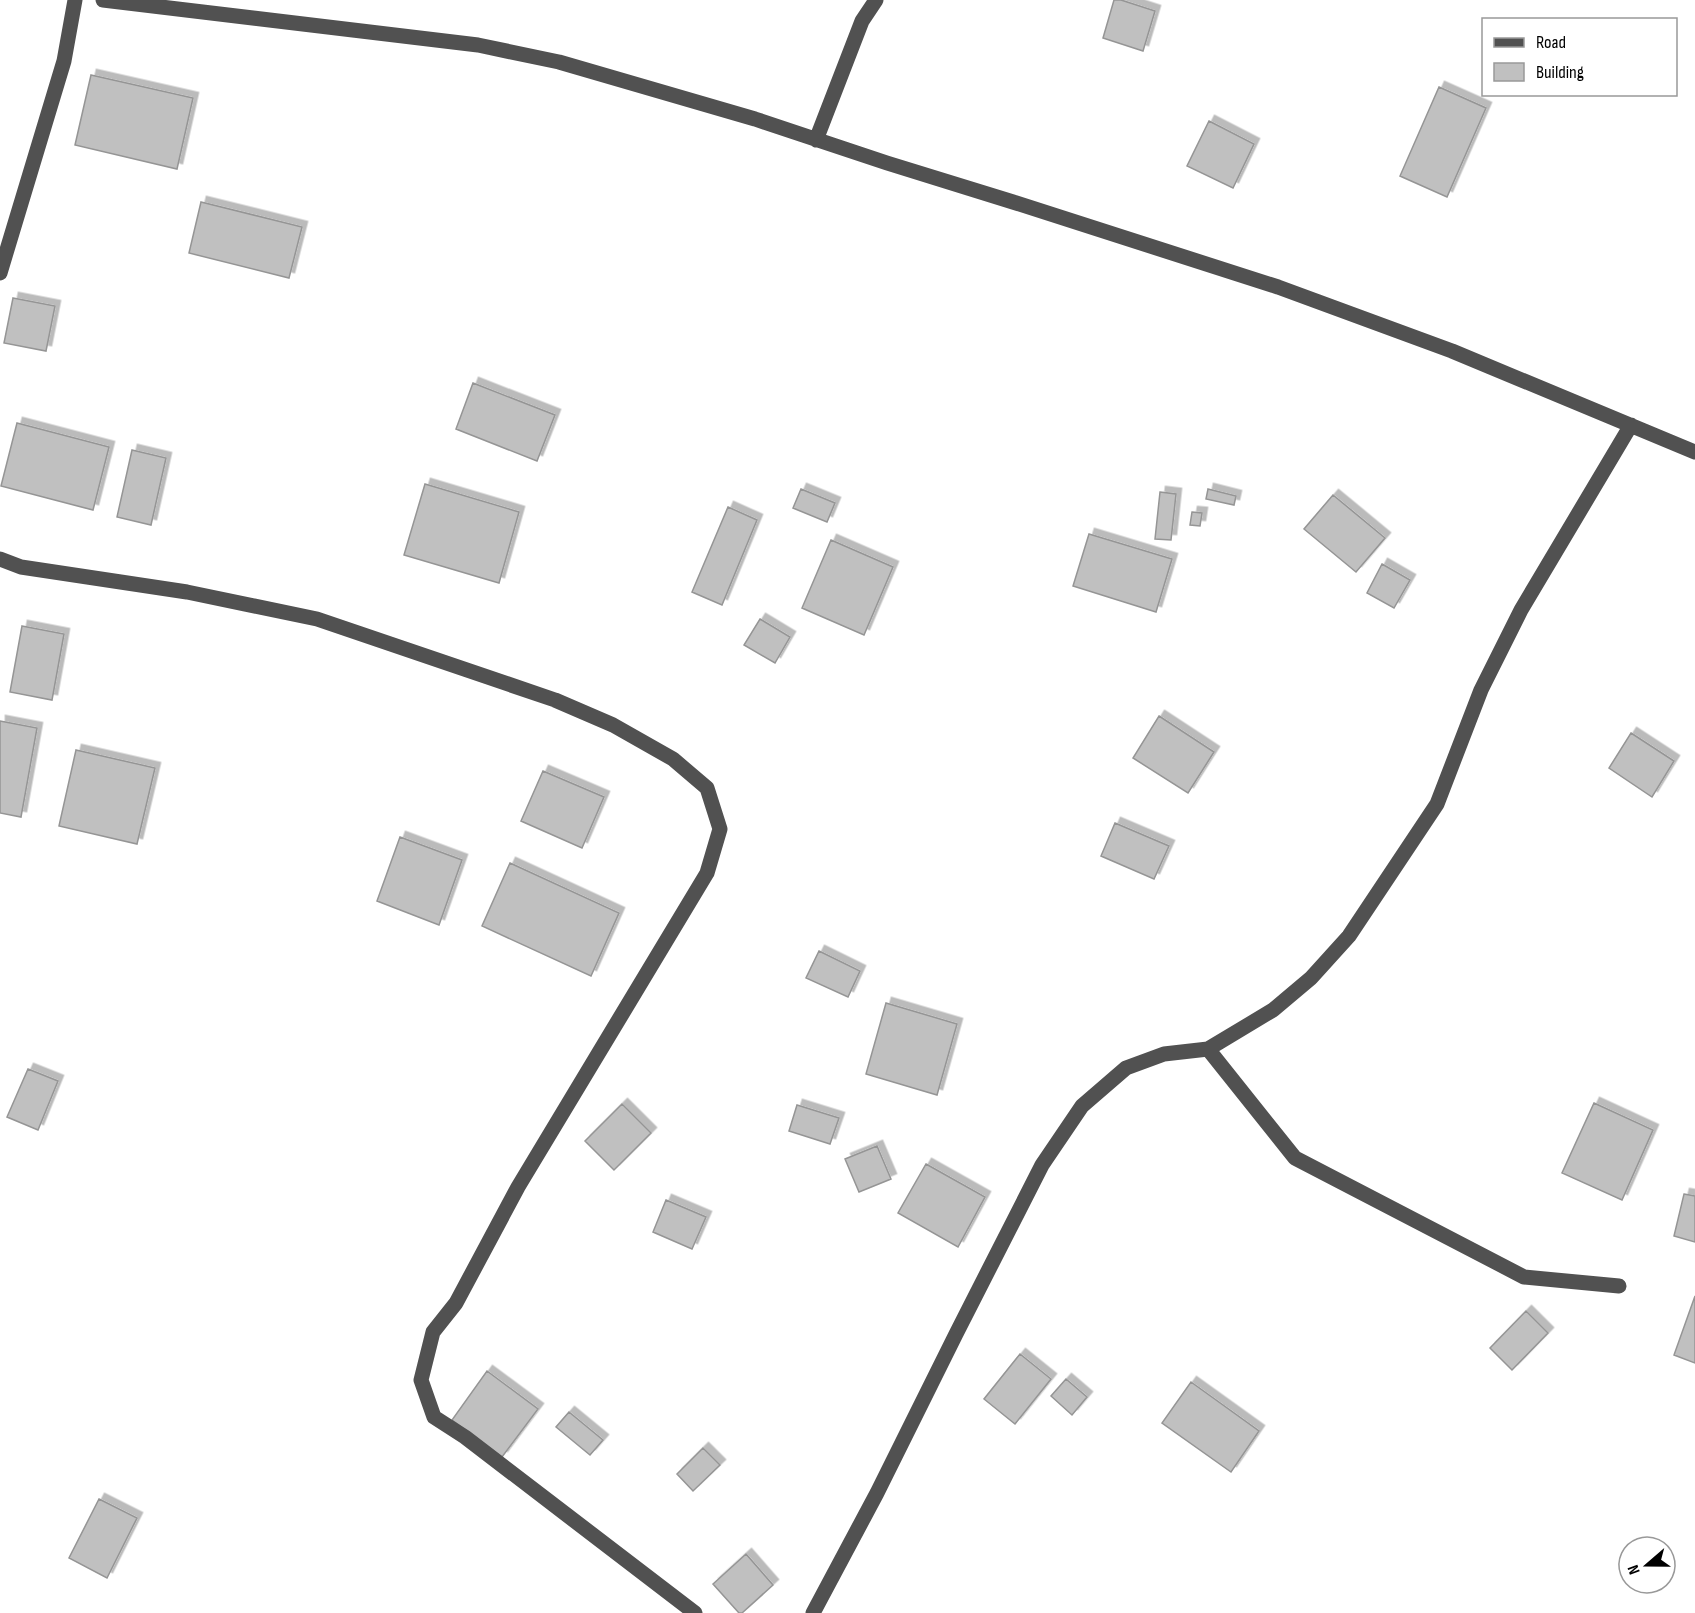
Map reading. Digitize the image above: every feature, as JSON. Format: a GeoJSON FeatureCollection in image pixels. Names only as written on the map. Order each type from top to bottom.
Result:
{"type":"FeatureCollection","features":[{"type":"Feature","properties":{"kind":"street"},"geometry":{"type":"LineString","coordinates":[[0,273],[64,61],[75,0]]}},
{"type":"Feature","properties":{"kind":"street"},"geometry":{"type":"LineString","coordinates":[[103,0],[478,45],[559,62],[755,119],[1278,287],[1452,351],[1695,452]]}},
{"type":"Feature","properties":{"kind":"street"},"geometry":{"type":"LineString","coordinates":[[816,140],[862,21],[876,0]]}},
{"type":"Feature","properties":{"kind":"street"},"geometry":{"type":"LineString","coordinates":[[813,1613],[877,1493],[1042,1165],[1082,1106],[1126,1068],[1164,1054],[1208,1049],[1273,1010],[1311,978],[1348,936],[1390,877],[1437,804],[1481,690],[1521,610],[1632,425]]}},
{"type":"Feature","properties":{"kind":"street"},"geometry":{"type":"LineString","coordinates":[[0,559],[21,567],[187,592],[317,619],[575,708],[613,725],[673,759],[707,788],[720,828],[707,873],[518,1187],[456,1303],[433,1332],[421,1380],[434,1418],[465,1437],[694,1613]]}},
{"type":"Feature","properties":{"kind":"street"},"geometry":{"type":"LineString","coordinates":[[1208,1049],[1295,1158],[1524,1277],[1619,1286]]}},
{"type":"Feature","properties":{"kind":"building"},"geometry":{"type":"Polygon","coordinates":[[[1114,0],[1121,0],[1155,11],[1143,51],[1103,38],[1114,0]]]}},
{"type":"Feature","properties":{"kind":"building"},"geometry":{"type":"Polygon","coordinates":[[[91,75],[193,98],[177,169],[75,145],[91,75]]]}},
{"type":"Feature","properties":{"kind":"building"},"geometry":{"type":"Polygon","coordinates":[[[1439,87],[1486,108],[1447,197],[1400,176],[1439,87]]]}},
{"type":"Feature","properties":{"kind":"building"},"geometry":{"type":"Polygon","coordinates":[[[1209,121],[1254,144],[1233,188],[1187,166],[1209,121]]]}},
{"type":"Feature","properties":{"kind":"building"},"geometry":{"type":"Polygon","coordinates":[[[201,202],[302,227],[289,278],[189,253],[201,202]]]}},
{"type":"Feature","properties":{"kind":"building"},"geometry":{"type":"Polygon","coordinates":[[[13,298],[55,306],[46,351],[4,343],[13,298]]]}},
{"type":"Feature","properties":{"kind":"building"},"geometry":{"type":"Polygon","coordinates":[[[473,383],[555,415],[537,461],[456,429],[473,383]]]}},
{"type":"Feature","properties":{"kind":"building"},"geometry":{"type":"Polygon","coordinates":[[[17,423],[109,447],[93,510],[1,486],[17,423]]]}},
{"type":"Feature","properties":{"kind":"building"},"geometry":{"type":"Polygon","coordinates":[[[132,450],[166,458],[151,525],[117,517],[132,450]]]}},
{"type":"Feature","properties":{"kind":"building"},"geometry":{"type":"Polygon","coordinates":[[[425,484],[519,512],[499,583],[404,555],[425,484]]]}},
{"type":"Feature","properties":{"kind":"building"},"geometry":{"type":"Polygon","coordinates":[[[801,489],[835,503],[827,522],[793,508],[801,489]]]}},
{"type":"Feature","properties":{"kind":"building"},"geometry":{"type":"Polygon","coordinates":[[[1208,489],[1236,496],[1234,505],[1206,499],[1208,489]]]}},
{"type":"Feature","properties":{"kind":"building"},"geometry":{"type":"Polygon","coordinates":[[[1160,492],[1176,494],[1171,540],[1155,539],[1160,492]]]}},
{"type":"Feature","properties":{"kind":"building"},"geometry":{"type":"Polygon","coordinates":[[[1333,495],[1385,538],[1356,572],[1304,529],[1333,495]]]}},
{"type":"Feature","properties":{"kind":"building"},"geometry":{"type":"Polygon","coordinates":[[[728,507],[757,520],[722,605],[692,592],[728,507]]]}},
{"type":"Feature","properties":{"kind":"building"},"geometry":{"type":"Polygon","coordinates":[[[1192,512],[1202,513],[1200,526],[1190,525],[1192,512]]]}},
{"type":"Feature","properties":{"kind":"building"},"geometry":{"type":"Polygon","coordinates":[[[1089,534],[1172,559],[1156,612],[1073,586],[1089,534]]]}},
{"type":"Feature","properties":{"kind":"building"},"geometry":{"type":"Polygon","coordinates":[[[831,540],[893,567],[864,635],[802,608],[831,540]]]}},
{"type":"Feature","properties":{"kind":"building"},"geometry":{"type":"Polygon","coordinates":[[[1382,564],[1410,580],[1394,608],[1367,593],[1382,564]]]}},
{"type":"Feature","properties":{"kind":"building"},"geometry":{"type":"Polygon","coordinates":[[[760,619],[790,637],[775,663],[744,645],[760,619]]]}},
{"type":"Feature","properties":{"kind":"building"},"geometry":{"type":"Polygon","coordinates":[[[22,626],[64,634],[52,700],[10,692],[22,626]]]}},
{"type":"Feature","properties":{"kind":"building"},"geometry":{"type":"Polygon","coordinates":[[[1159,716],[1214,752],[1188,793],[1133,758],[1159,716]]]}},
{"type":"Feature","properties":{"kind":"building"},"geometry":{"type":"Polygon","coordinates":[[[0,721],[37,728],[21,817],[0,813],[0,721]]]}},
{"type":"Feature","properties":{"kind":"building"},"geometry":{"type":"Polygon","coordinates":[[[1631,733],[1674,761],[1652,797],[1609,768],[1631,733]]]}},
{"type":"Feature","properties":{"kind":"building"},"geometry":{"type":"Polygon","coordinates":[[[76,750],[155,768],[137,844],[59,826],[76,750]]]}},
{"type":"Feature","properties":{"kind":"building"},"geometry":{"type":"Polygon","coordinates":[[[543,771],[604,797],[582,848],[521,821],[543,771]]]}},
{"type":"Feature","properties":{"kind":"building"},"geometry":{"type":"Polygon","coordinates":[[[1115,823],[1169,846],[1154,879],[1101,856],[1115,823]]]}},
{"type":"Feature","properties":{"kind":"building"},"geometry":{"type":"Polygon","coordinates":[[[400,837],[462,860],[439,925],[377,901],[400,837]]]}},
{"type":"Feature","properties":{"kind":"building"},"geometry":{"type":"Polygon","coordinates":[[[510,863],[619,913],[591,976],[482,926],[510,863]]]}},
{"type":"Feature","properties":{"kind":"building"},"geometry":{"type":"Polygon","coordinates":[[[819,951],[860,971],[848,997],[806,978],[819,951]]]}},
{"type":"Feature","properties":{"kind":"building"},"geometry":{"type":"Polygon","coordinates":[[[886,1003],[957,1024],[937,1095],[866,1074],[886,1003]]]}},
{"type":"Feature","properties":{"kind":"building"},"geometry":{"type":"Polygon","coordinates":[[[28,1069],[58,1081],[38,1130],[7,1117],[28,1069]]]}},
{"type":"Feature","properties":{"kind":"building"},"geometry":{"type":"Polygon","coordinates":[[[1594,1103],[1653,1130],[1622,1200],[1562,1173],[1594,1103]]]}},
{"type":"Feature","properties":{"kind":"building"},"geometry":{"type":"Polygon","coordinates":[[[622,1104],[651,1133],[614,1170],[585,1141],[622,1104]]]}},
{"type":"Feature","properties":{"kind":"building"},"geometry":{"type":"Polygon","coordinates":[[[797,1105],[839,1118],[830,1144],[789,1131],[797,1105]]]}},
{"type":"Feature","properties":{"kind":"building"},"geometry":{"type":"Polygon","coordinates":[[[877,1146],[891,1179],[859,1192],[845,1159],[877,1146]]]}},
{"type":"Feature","properties":{"kind":"building"},"geometry":{"type":"Polygon","coordinates":[[[926,1164],[985,1197],[958,1247],[898,1213],[926,1164]]]}},
{"type":"Feature","properties":{"kind":"building"},"geometry":{"type":"Polygon","coordinates":[[[1684,1194],[1695,1196],[1695,1242],[1674,1236],[1684,1194]]]}},
{"type":"Feature","properties":{"kind":"building"},"geometry":{"type":"Polygon","coordinates":[[[666,1200],[706,1217],[692,1249],[653,1232],[666,1200]]]}},
{"type":"Feature","properties":{"kind":"building"},"geometry":{"type":"Polygon","coordinates":[[[1695,1296],[1695,1363],[1674,1355],[1695,1296]]]}},
{"type":"Feature","properties":{"kind":"building"},"geometry":{"type":"Polygon","coordinates":[[[1526,1311],[1548,1333],[1512,1370],[1490,1348],[1526,1311]]]}},
{"type":"Feature","properties":{"kind":"building"},"geometry":{"type":"Polygon","coordinates":[[[1020,1354],[1051,1379],[1015,1424],[984,1399],[1020,1354]]]}},
{"type":"Feature","properties":{"kind":"building"},"geometry":{"type":"Polygon","coordinates":[[[487,1371],[538,1409],[502,1457],[452,1420],[487,1371]]]}},
{"type":"Feature","properties":{"kind":"building"},"geometry":{"type":"Polygon","coordinates":[[[1066,1379],[1087,1397],[1072,1415],[1051,1396],[1066,1379]]]}},
{"type":"Feature","properties":{"kind":"building"},"geometry":{"type":"Polygon","coordinates":[[[1191,1382],[1259,1431],[1231,1472],[1162,1423],[1191,1382]]]}},
{"type":"Feature","properties":{"kind":"building"},"geometry":{"type":"Polygon","coordinates":[[[569,1412],[603,1440],[590,1455],[556,1427],[569,1412]]]}},
{"type":"Feature","properties":{"kind":"building"},"geometry":{"type":"Polygon","coordinates":[[[703,1448],[720,1465],[693,1491],[677,1474],[703,1448]]]}},
{"type":"Feature","properties":{"kind":"building"},"geometry":{"type":"Polygon","coordinates":[[[99,1499],[137,1518],[107,1578],[69,1558],[99,1499]]]}},
{"type":"Feature","properties":{"kind":"building"},"geometry":{"type":"Polygon","coordinates":[[[746,1554],[773,1585],[742,1613],[739,1613],[713,1584],[746,1554]]]}}]}
